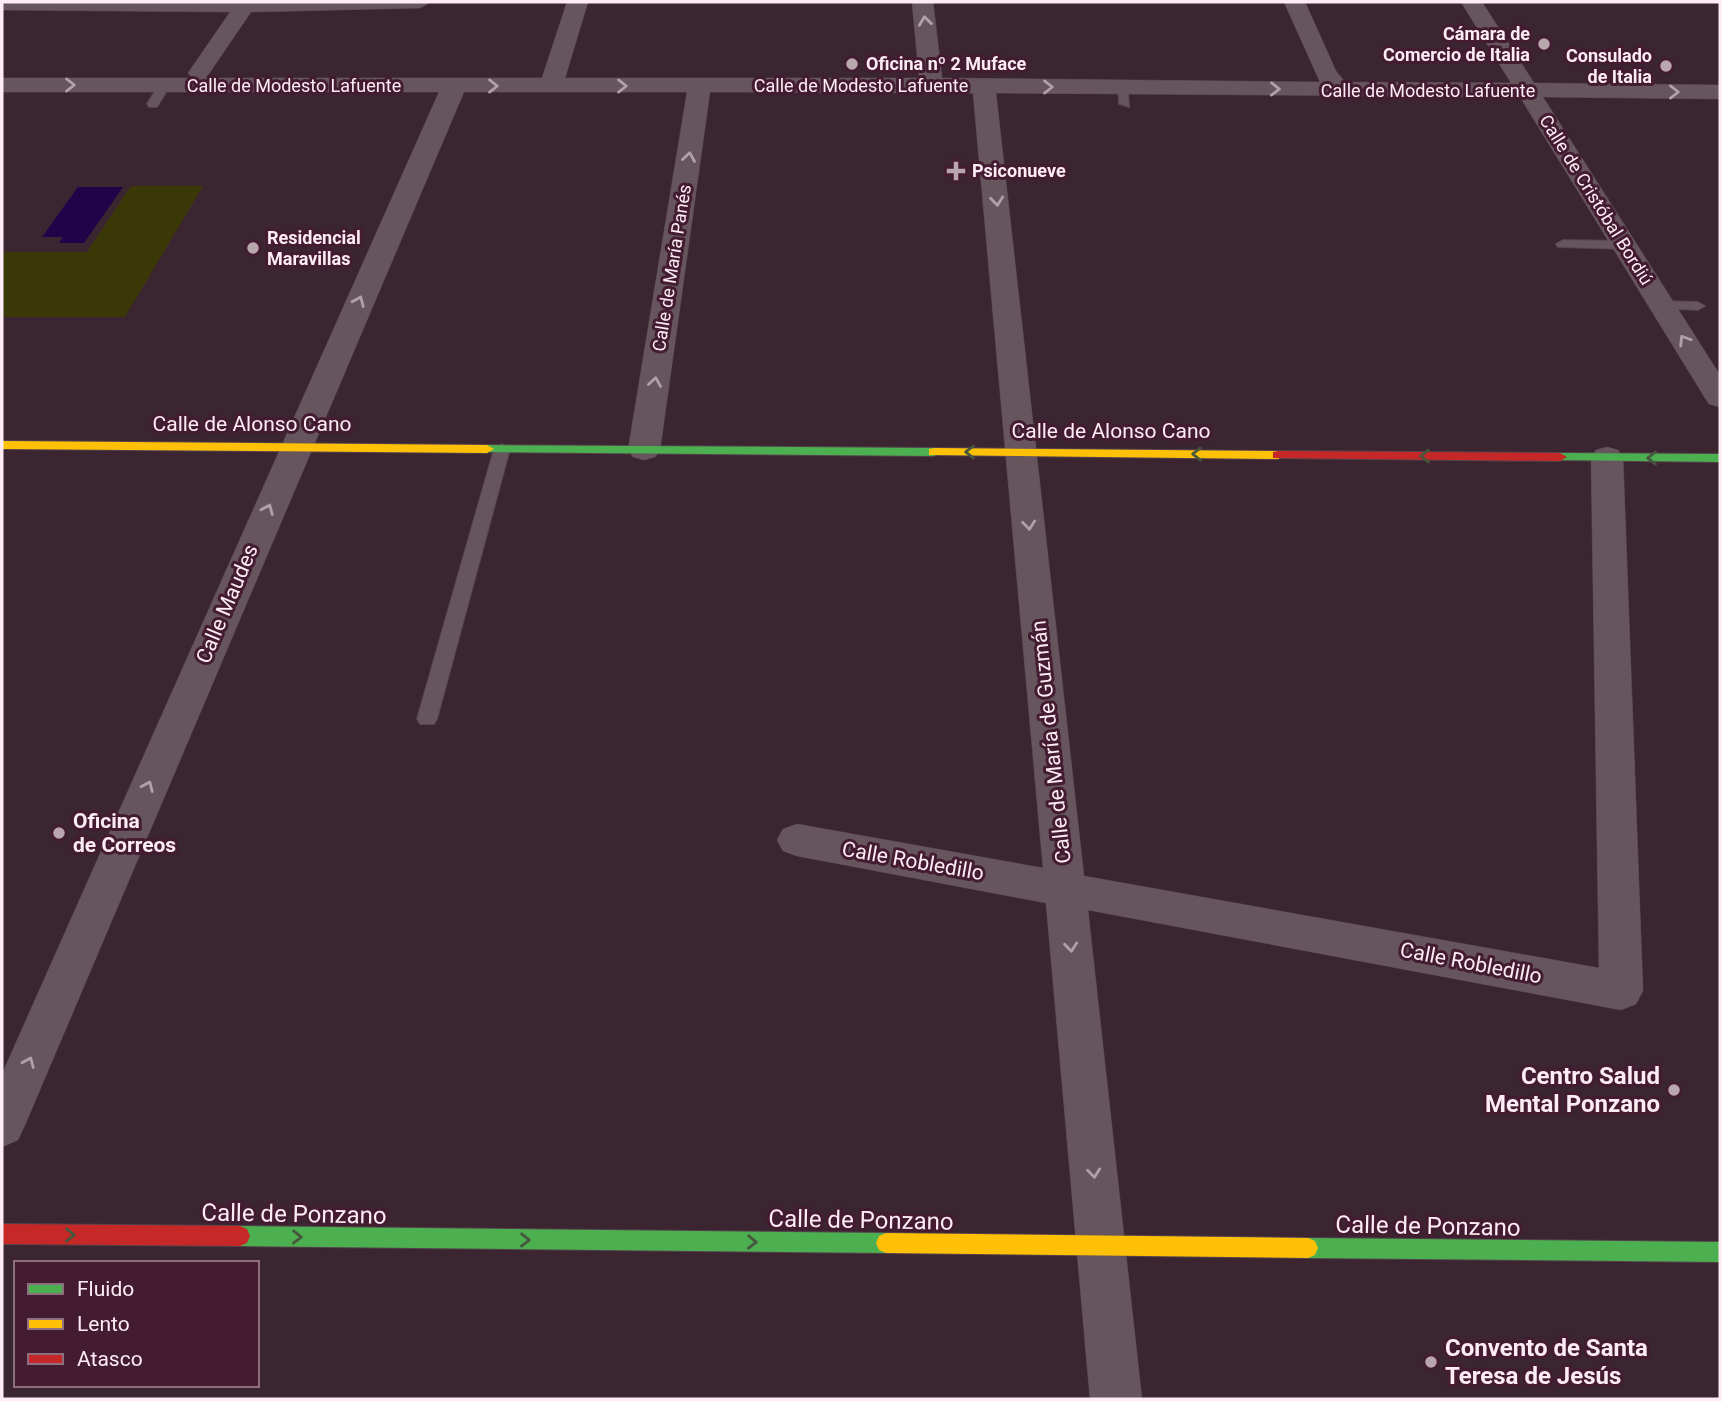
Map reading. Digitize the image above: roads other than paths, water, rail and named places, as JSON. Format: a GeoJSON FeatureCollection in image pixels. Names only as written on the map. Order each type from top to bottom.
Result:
{"type":"FeatureCollection","features":[{"type":"Feature","properties":{"kind":"street"},"geometry":{"type":"LineString","coordinates":[[2,4],[245,6],[420,2]]}},
{"type":"Feature","properties":{"kind":"street"},"geometry":{"type":"LineString","coordinates":[[554,86],[553,77],[576,2]]}},
{"type":"Feature","properties":{"kind":"street"},"geometry":{"type":"LineString","coordinates":[[923,2],[931,77],[923,85]]}},
{"type":"Feature","properties":{"kind":"street"},"geometry":{"type":"LineString","coordinates":[[1294,2],[1325,73],[1340,91]]}},
{"type":"Feature","properties":{"kind":"street","name":"Calle de Cristóbal Bordiú"},"geometry":{"type":"LineString","coordinates":[[1472,2],[1720,398]]}},
{"type":"Feature","properties":{"kind":"street"},"geometry":{"type":"LineString","coordinates":[[200,73],[245,6]]}},
{"type":"Feature","properties":{"kind":"street","name":"Calle de Modesto Lafuente"},"geometry":{"type":"LineString","coordinates":[[2,85],[159,95],[457,86],[923,85],[1124,96],[1340,91],[1720,92]]}},
{"type":"Feature","properties":{"kind":"street","name":"Calle Maudes"},"geometry":{"type":"LineString","coordinates":[[2,1125],[295,447],[451,91],[457,86]]}},
{"type":"Feature","properties":{"kind":"street","name":"Calle de María Panés"},"geometry":{"type":"LineString","coordinates":[[644,450],[699,86]]}},
{"type":"Feature","properties":{"kind":"street","name":"Calle de María de Guzmán"},"geometry":{"type":"LineString","coordinates":[[980,87],[985,92],[988,107],[1116,1399]]}},
{"type":"Feature","properties":{"kind":"street","name":"Calle de Alonso Cano"},"geometry":{"type":"LineString","coordinates":[[2,445],[1720,458]]}},
{"type":"Feature","properties":{"kind":"street","name":"Calle Robledillo"},"geometry":{"type":"LineString","coordinates":[[797,840],[1065,887],[1620,991],[1607,457]]}},
{"type":"Feature","properties":{"kind":"street","name":"Calle de Ponzano"},"geometry":{"type":"LineString","coordinates":[[2,1234],[1720,1252]]}},
{"type":"Feature","properties":{"kind":"lane"},"geometry":{"type":"LineString","coordinates":[[1563,244],[1624,245]]}},
{"type":"Feature","properties":{"kind":"lane"},"geometry":{"type":"LineString","coordinates":[[1662,305],[1698,306]]}},
{"type":"Feature","properties":{"kind":"lane"},"geometry":{"type":"LineString","coordinates":[[427,719],[502,449]]}},
{"type":"Feature","properties":{"kind":"place","name":"Cámara de Comercio de Italia"},"geometry":{"type":"Point","coordinates":[1544,44]}},
{"type":"Feature","properties":{"kind":"place","name":"Oficina nº 2 Muface"},"geometry":{"type":"Point","coordinates":[852,64]}},
{"type":"Feature","properties":{"kind":"place","name":"Consulado de Italia"},"geometry":{"type":"Point","coordinates":[1666,66]}},
{"type":"Feature","properties":{"kind":"place","name":"Psiconueve"},"geometry":{"type":"Point","coordinates":[956,171]}},
{"type":"Feature","properties":{"kind":"place","name":"Residencial Maravillas"},"geometry":{"type":"Point","coordinates":[253,248]}},
{"type":"Feature","properties":{"kind":"place","name":"Oficina de Correos"},"geometry":{"type":"Point","coordinates":[59,833]}},
{"type":"Feature","properties":{"kind":"place","name":"Centro Salud Mental Ponzano"},"geometry":{"type":"Point","coordinates":[1674,1090]}},
{"type":"Feature","properties":{"kind":"place","name":"Convento de Santa Teresa de Jesús"},"geometry":{"type":"Point","coordinates":[1431,1362]}}]}
